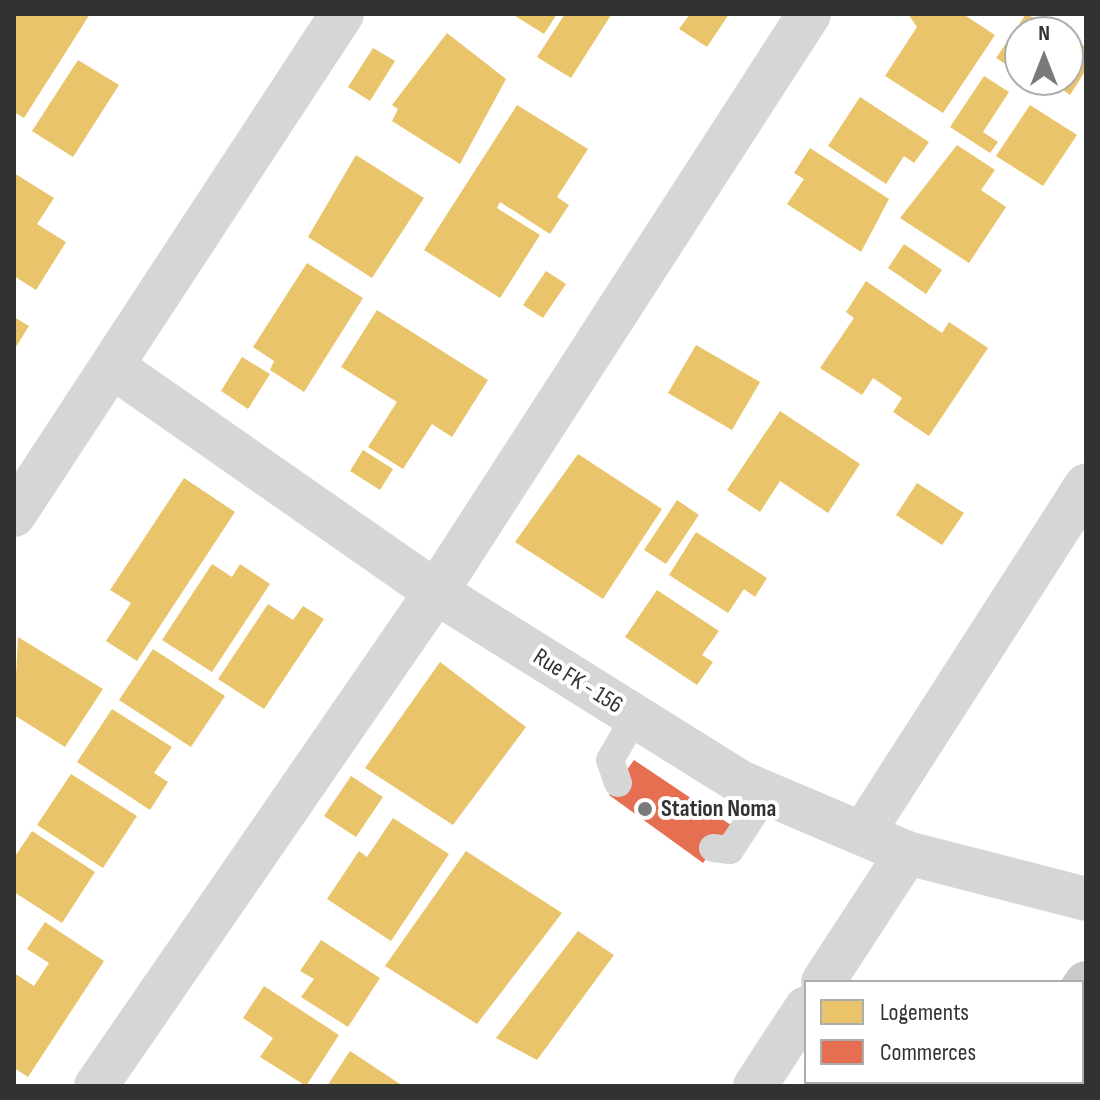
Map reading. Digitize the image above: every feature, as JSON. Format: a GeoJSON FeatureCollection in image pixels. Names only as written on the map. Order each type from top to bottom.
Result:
{"type":"FeatureCollection","features":[{"type":"Feature","properties":{"kind":"street"},"geometry":{"type":"LineString","coordinates":[[14,515],[116,369],[342,14]]}},
{"type":"Feature","properties":{"kind":"street"},"geometry":{"type":"LineString","coordinates":[[96,1086],[436,592],[809,14]]}},
{"type":"Feature","properties":{"kind":"street","name":"Rue FK - 156"},"geometry":{"type":"LineString","coordinates":[[116,369],[436,592],[766,795],[907,853],[1086,899]]}},
{"type":"Feature","properties":{"kind":"street"},"geometry":{"type":"LineString","coordinates":[[863,833],[1086,485]]}},
{"type":"Feature","properties":{"kind":"street"},"geometry":{"type":"LineString","coordinates":[[824,980],[907,853]]}},
{"type":"Feature","properties":{"kind":"street"},"geometry":{"type":"LineString","coordinates":[[755,1086],[804,1011]]}},
{"type":"Feature","properties":{"kind":"lane"},"geometry":{"type":"LineString","coordinates":[[618,783],[610,760],[635,717]]}},
{"type":"Feature","properties":{"kind":"lane"},"geometry":{"type":"LineString","coordinates":[[713,848],[730,850],[766,795]]}},
{"type":"Feature","properties":{"kind":"building: Logements"},"geometry":{"type":"Polygon","coordinates":[[[14,14],[90,14],[24,118],[14,112],[14,14]]]}},
{"type":"Feature","properties":{"kind":"building: Logements"},"geometry":{"type":"Polygon","coordinates":[[[512,14],[557,14],[544,34],[512,14]]]}},
{"type":"Feature","properties":{"kind":"building: Logements"},"geometry":{"type":"Polygon","coordinates":[[[565,14],[611,15],[571,78],[537,57],[565,14]]]}},
{"type":"Feature","properties":{"kind":"building: Logements"},"geometry":{"type":"Polygon","coordinates":[[[690,14],[729,14],[707,47],[679,29],[690,14]]]}},
{"type":"Feature","properties":{"kind":"building: Logements"},"geometry":{"type":"Polygon","coordinates":[[[908,14],[963,14],[995,35],[943,113],[885,76],[917,27],[908,14]]]}},
{"type":"Feature","properties":{"kind":"building: Logements"},"geometry":{"type":"Polygon","coordinates":[[[447,33],[506,79],[460,164],[392,121],[398,109],[392,105],[447,33]]]}},
{"type":"Feature","properties":{"kind":"building: Logements"},"geometry":{"type":"Polygon","coordinates":[[[1004,46],[1004,63],[996,58],[1004,46]]]}},
{"type":"Feature","properties":{"kind":"building: Logements"},"geometry":{"type":"Polygon","coordinates":[[[1084,46],[1086,47],[1084,73],[1084,46]]]}},
{"type":"Feature","properties":{"kind":"building: Logements"},"geometry":{"type":"Polygon","coordinates":[[[373,48],[395,61],[370,101],[348,87],[373,48]]]}},
{"type":"Feature","properties":{"kind":"building: Logements"},"geometry":{"type":"Polygon","coordinates":[[[78,60],[119,85],[73,157],[32,131],[78,60]]]}},
{"type":"Feature","properties":{"kind":"building: Logements"},"geometry":{"type":"Polygon","coordinates":[[[984,76],[1004,89],[1006,96],[983,132],[998,142],[990,153],[950,127],[984,76]]]}},
{"type":"Feature","properties":{"kind":"building: Logements"},"geometry":{"type":"Polygon","coordinates":[[[860,97],[929,142],[914,163],[904,156],[886,184],[828,146],[860,97]]]}},
{"type":"Feature","properties":{"kind":"building: Logements"},"geometry":{"type":"Polygon","coordinates":[[[517,105],[588,149],[557,197],[569,205],[550,234],[500,202],[497,208],[540,235],[500,298],[424,250],[517,105]]]}},
{"type":"Feature","properties":{"kind":"building: Logements"},"geometry":{"type":"Polygon","coordinates":[[[1030,105],[1077,135],[1043,186],[996,156],[1030,105]]]}},
{"type":"Feature","properties":{"kind":"building: Logements"},"geometry":{"type":"Polygon","coordinates":[[[957,145],[995,170],[981,190],[1006,207],[969,263],[900,218],[957,145]]]}},
{"type":"Feature","properties":{"kind":"building: Logements"},"geometry":{"type":"Polygon","coordinates":[[[810,148],[889,199],[861,252],[787,204],[804,179],[794,173],[810,148]]]}},
{"type":"Feature","properties":{"kind":"building: Logements"},"geometry":{"type":"Polygon","coordinates":[[[356,155],[424,198],[372,278],[308,237],[356,155]]]}},
{"type":"Feature","properties":{"kind":"building: Logements"},"geometry":{"type":"Polygon","coordinates":[[[14,173],[54,198],[37,224],[66,242],[36,290],[14,276],[14,173]]]}},
{"type":"Feature","properties":{"kind":"building: Logements"},"geometry":{"type":"Polygon","coordinates":[[[904,244],[942,270],[926,294],[888,268],[904,244]]]}},
{"type":"Feature","properties":{"kind":"building: Logements"},"geometry":{"type":"Polygon","coordinates":[[[307,263],[363,298],[304,392],[270,370],[274,361],[253,347],[307,263]]]}},
{"type":"Feature","properties":{"kind":"building: Logements"},"geometry":{"type":"Polygon","coordinates":[[[546,271],[566,284],[543,318],[523,305],[546,271]]]}},
{"type":"Feature","properties":{"kind":"building: Logements"},"geometry":{"type":"Polygon","coordinates":[[[866,281],[942,333],[949,322],[988,348],[929,436],[893,412],[902,398],[873,378],[862,395],[820,368],[854,318],[846,312],[866,281]]]}},
{"type":"Feature","properties":{"kind":"building: Logements"},"geometry":{"type":"Polygon","coordinates":[[[377,310],[488,380],[452,437],[432,424],[403,469],[368,447],[397,402],[341,367],[377,310]]]}},
{"type":"Feature","properties":{"kind":"building: Logements"},"geometry":{"type":"Polygon","coordinates":[[[14,317],[29,326],[14,350],[14,317]]]}},
{"type":"Feature","properties":{"kind":"building: Logements"},"geometry":{"type":"Polygon","coordinates":[[[696,345],[760,382],[732,430],[668,393],[696,345]]]}},
{"type":"Feature","properties":{"kind":"building: Logements"},"geometry":{"type":"Polygon","coordinates":[[[242,357],[270,374],[248,409],[221,391],[242,357]]]}},
{"type":"Feature","properties":{"kind":"building: Logements"},"geometry":{"type":"Polygon","coordinates":[[[780,411],[860,464],[828,513],[780,481],[760,512],[727,490],[780,411]]]}},
{"type":"Feature","properties":{"kind":"building: Logements"},"geometry":{"type":"Polygon","coordinates":[[[363,450],[393,469],[380,490],[350,471],[363,450]]]}},
{"type":"Feature","properties":{"kind":"building: Logements"},"geometry":{"type":"Polygon","coordinates":[[[578,454],[662,509],[603,599],[515,542],[578,454]]]}},
{"type":"Feature","properties":{"kind":"building: Logements"},"geometry":{"type":"Polygon","coordinates":[[[184,478],[235,512],[137,661],[106,641],[131,603],[110,590],[184,478]]]}},
{"type":"Feature","properties":{"kind":"building: Logements"},"geometry":{"type":"Polygon","coordinates":[[[917,483],[964,513],[942,545],[896,515],[917,483]]]}},
{"type":"Feature","properties":{"kind":"building: Logements"},"geometry":{"type":"Polygon","coordinates":[[[677,500],[699,515],[666,564],[644,550],[677,500]]]}},
{"type":"Feature","properties":{"kind":"building: Logements"},"geometry":{"type":"Polygon","coordinates":[[[696,532],[767,578],[755,597],[744,589],[728,613],[669,575],[696,532]]]}},
{"type":"Feature","properties":{"kind":"building: Logements"},"geometry":{"type":"Polygon","coordinates":[[[212,564],[232,577],[240,564],[270,584],[212,672],[162,640],[212,564]]]}},
{"type":"Feature","properties":{"kind":"building: Logements"},"geometry":{"type":"Polygon","coordinates":[[[657,590],[719,631],[702,655],[713,662],[697,685],[625,637],[657,590]]]}},
{"type":"Feature","properties":{"kind":"building: Logements"},"geometry":{"type":"Polygon","coordinates":[[[268,604],[293,620],[303,606],[324,619],[264,709],[218,679],[268,604]]]}},
{"type":"Feature","properties":{"kind":"building: Logements"},"geometry":{"type":"Polygon","coordinates":[[[18,637],[103,689],[65,747],[14,715],[18,637]]]}},
{"type":"Feature","properties":{"kind":"building: Logements"},"geometry":{"type":"Polygon","coordinates":[[[153,649],[225,696],[191,747],[119,700],[153,649]]]}},
{"type":"Feature","properties":{"kind":"building: Logements"},"geometry":{"type":"Polygon","coordinates":[[[440,662],[526,727],[453,825],[365,768],[440,662]]]}},
{"type":"Feature","properties":{"kind":"building: Logements"},"geometry":{"type":"Polygon","coordinates":[[[112,709],[172,747],[154,773],[168,782],[150,810],[77,762],[112,709]]]}},
{"type":"Feature","properties":{"kind":"building: Logements"},"geometry":{"type":"Polygon","coordinates":[[[71,774],[137,816],[103,868],[37,825],[71,774]]]}},
{"type":"Feature","properties":{"kind":"building: Logements"},"geometry":{"type":"Polygon","coordinates":[[[351,776],[383,797],[356,837],[324,816],[351,776]]]}},
{"type":"Feature","properties":{"kind":"building: Logements"},"geometry":{"type":"Polygon","coordinates":[[[393,818],[449,854],[391,941],[327,899],[359,851],[367,857],[393,818]]]}},
{"type":"Feature","properties":{"kind":"building: Logements"},"geometry":{"type":"Polygon","coordinates":[[[32,831],[95,872],[62,923],[14,892],[14,858],[32,831]]]}},
{"type":"Feature","properties":{"kind":"building: Logements"},"geometry":{"type":"Polygon","coordinates":[[[466,851],[562,913],[477,1024],[385,966],[466,851]]]}},
{"type":"Feature","properties":{"kind":"building: Logements"},"geometry":{"type":"Polygon","coordinates":[[[45,922],[104,961],[28,1077],[14,1068],[14,973],[34,986],[49,963],[27,949],[45,922]]]}},
{"type":"Feature","properties":{"kind":"building: Logements"},"geometry":{"type":"Polygon","coordinates":[[[578,931],[614,955],[537,1060],[496,1038],[578,931]]]}},
{"type":"Feature","properties":{"kind":"building: Logements"},"geometry":{"type":"Polygon","coordinates":[[[321,940],[380,978],[348,1027],[301,997],[314,979],[300,971],[321,940]]]}},
{"type":"Feature","properties":{"kind":"building: Logements"},"geometry":{"type":"Polygon","coordinates":[[[264,986],[339,1035],[306,1086],[260,1057],[273,1038],[243,1018],[264,986]]]}},
{"type":"Feature","properties":{"kind":"building: Logements"},"geometry":{"type":"Polygon","coordinates":[[[350,1051],[403,1086],[327,1086],[350,1051]]]}},
{"type":"Feature","properties":{"kind":"building: Commerces"},"geometry":{"type":"Polygon","coordinates":[[[634,760],[731,825],[703,863],[609,795],[634,760]]]}},
{"type":"Feature","properties":{"kind":"place","name":"Station Noma"},"geometry":{"type":"Point","coordinates":[645,809]}}]}
